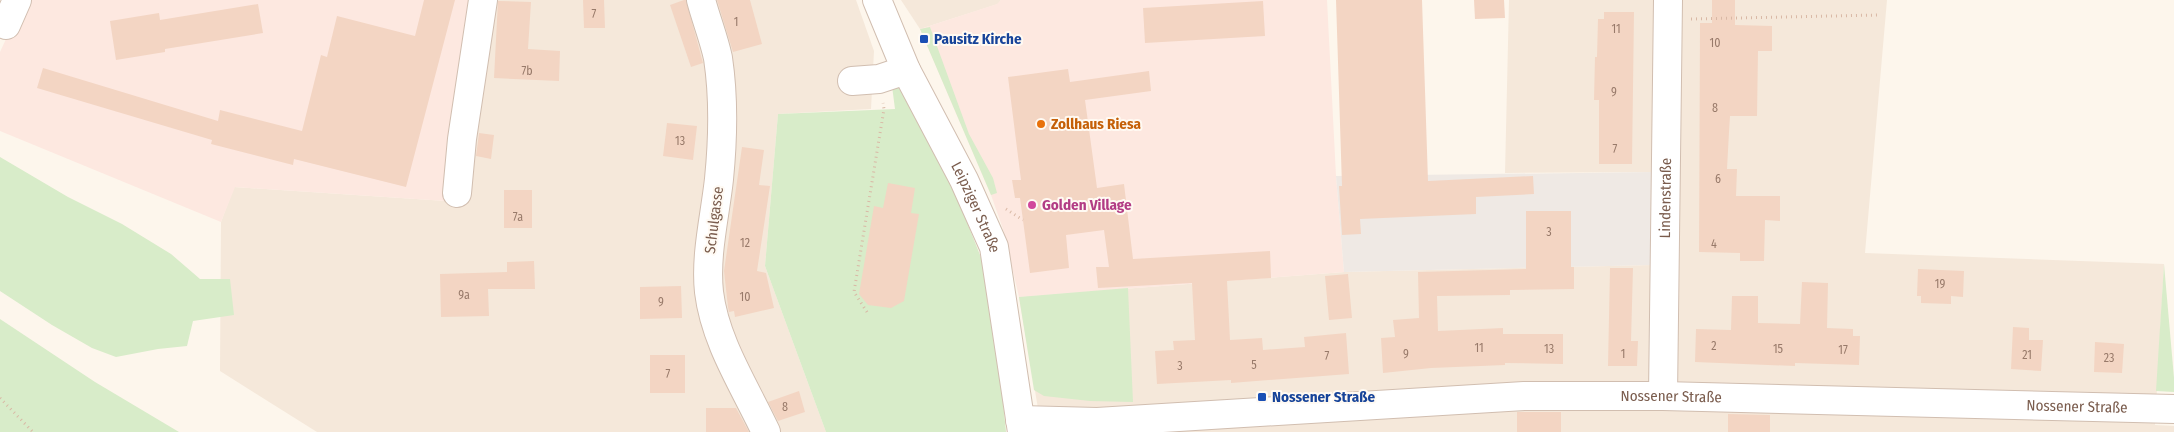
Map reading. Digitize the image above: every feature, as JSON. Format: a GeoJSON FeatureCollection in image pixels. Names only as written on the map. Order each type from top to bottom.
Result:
{"type":"FeatureCollection","features":[{"type":"Feature","properties":{"kind":"street"},"geometry":{"type":"LineString","coordinates":[[6,25],[17,0]]}},
{"type":"Feature","properties":{"kind":"street"},"geometry":{"type":"LineString","coordinates":[[457,193],[468,96],[483,0]]}},
{"type":"Feature","properties":{"kind":"street","name":"Schulgasse"},"geometry":{"type":"LineString","coordinates":[[701,0],[717,56],[723,101],[719,179],[708,266],[710,293],[718,328],[726,350],[766,432]]}},
{"type":"Feature","properties":{"kind":"street","name":"Leipziger Straße"},"geometry":{"type":"LineString","coordinates":[[877,0],[906,70],[964,180],[994,247],[1021,426]]}},
{"type":"Feature","properties":{"kind":"street","name":"Lindenstraße"},"geometry":{"type":"LineString","coordinates":[[1663,396],[1668,10]]}},
{"type":"Feature","properties":{"kind":"street"},"geometry":{"type":"LineString","coordinates":[[852,81],[879,79],[906,70]]}},
{"type":"Feature","properties":{"kind":"street","name":"Nossener Straße"},"geometry":{"type":"LineString","coordinates":[[1021,426],[1524,396],[1663,396],[2174,409]]}},
{"type":"Feature","properties":{"kind":"path"},"geometry":{"type":"LineString","coordinates":[[1668,10],[1878,15]]}},
{"type":"Feature","properties":{"kind":"path"},"geometry":{"type":"LineString","coordinates":[[867,312],[854,292],[884,109],[879,79]]}},
{"type":"Feature","properties":{"kind":"path"},"geometry":{"type":"LineString","coordinates":[[1006,209],[1023,220]]}},
{"type":"Feature","properties":{"kind":"path"},"geometry":{"type":"LineString","coordinates":[[0,398],[33,432]]}},
{"type":"Feature","properties":{"kind":"shaded area"},"geometry":{"type":"Polygon","coordinates":[[[24,0],[476,0],[446,201],[235,187],[221,222],[0,131],[0,52],[24,0]]]}},
{"type":"Feature","properties":{"kind":"shaded area"},"geometry":{"type":"Polygon","coordinates":[[[476,0],[856,0],[874,51],[871,109],[778,114],[765,266],[826,432],[317,432],[220,371],[221,222],[234,187],[446,201],[476,0]]]}},
{"type":"Feature","properties":{"kind":"shaded area"},"geometry":{"type":"Polygon","coordinates":[[[901,0],[1001,0],[998,4],[920,29],[901,0]]]}},
{"type":"Feature","properties":{"kind":"shaded area"},"geometry":{"type":"Polygon","coordinates":[[[1001,0],[1327,0],[1336,176],[1344,272],[1019,297],[1003,229],[991,195],[920,29],[997,4],[1001,0]]]}},
{"type":"Feature","properties":{"kind":"shaded area"},"geometry":{"type":"Polygon","coordinates":[[[1509,0],[1887,0],[1865,253],[2164,264],[2155,425],[2174,426],[2174,432],[1042,432],[1019,297],[1344,272],[1652,265],[1653,172],[1505,173],[1509,0]]]}},
{"type":"Feature","properties":{"kind":"shaded area"},"geometry":{"type":"Polygon","coordinates":[[[1653,172],[1652,265],[1344,272],[1336,176],[1653,172]]]}},
{"type":"Feature","properties":{"kind":"green space"},"geometry":{"type":"Polygon","coordinates":[[[930,27],[969,134],[993,178],[997,193],[991,195],[920,29],[930,27]]]}},
{"type":"Feature","properties":{"kind":"green space"},"geometry":{"type":"Polygon","coordinates":[[[896,84],[918,116],[957,197],[982,260],[1001,381],[1006,432],[826,432],[765,266],[778,114],[895,109],[892,86],[896,84]]]}},
{"type":"Feature","properties":{"kind":"green space"},"geometry":{"type":"Polygon","coordinates":[[[0,157],[68,197],[122,224],[171,254],[200,279],[230,279],[234,315],[193,321],[187,346],[116,357],[92,348],[52,325],[0,291],[0,157]]]}},
{"type":"Feature","properties":{"kind":"green space"},"geometry":{"type":"Polygon","coordinates":[[[2164,264],[2174,378],[2174,392],[2156,391],[2164,264]]]}},
{"type":"Feature","properties":{"kind":"green space"},"geometry":{"type":"Polygon","coordinates":[[[1128,288],[1133,402],[1090,401],[1044,396],[1034,390],[1019,297],[1128,288]]]}},
{"type":"Feature","properties":{"kind":"green space"},"geometry":{"type":"Polygon","coordinates":[[[0,319],[95,382],[179,432],[0,432],[0,319]]]}},
{"type":"Feature","properties":{"kind":"building"},"geometry":{"type":"Polygon","coordinates":[[[424,0],[455,0],[406,187],[294,159],[293,165],[211,144],[212,140],[37,88],[43,68],[218,121],[220,110],[302,131],[321,55],[327,57],[337,16],[415,36],[424,0]]]}},
{"type":"Feature","properties":{"kind":"building"},"geometry":{"type":"Polygon","coordinates":[[[583,0],[604,0],[605,28],[584,28],[583,0]]]}},
{"type":"Feature","properties":{"kind":"building"},"geometry":{"type":"Polygon","coordinates":[[[686,0],[703,63],[691,67],[670,5],[686,0]]]}},
{"type":"Feature","properties":{"kind":"building"},"geometry":{"type":"Polygon","coordinates":[[[717,0],[750,0],[762,44],[733,52],[717,0]]]}},
{"type":"Feature","properties":{"kind":"building"},"geometry":{"type":"Polygon","coordinates":[[[1336,0],[1422,0],[1428,181],[1533,176],[1534,194],[1476,197],[1476,214],[1360,219],[1361,234],[1342,235],[1339,186],[1342,186],[1336,0]]]}},
{"type":"Feature","properties":{"kind":"building"},"geometry":{"type":"Polygon","coordinates":[[[1474,0],[1504,0],[1505,18],[1475,19],[1474,0]]]}},
{"type":"Feature","properties":{"kind":"building"},"geometry":{"type":"Polygon","coordinates":[[[1712,0],[1735,0],[1735,25],[1772,26],[1772,51],[1758,51],[1757,116],[1730,116],[1727,169],[1737,169],[1736,196],[1780,196],[1780,221],[1765,220],[1764,261],[1740,261],[1740,253],[1699,252],[1700,23],[1712,23],[1712,0]]]}},
{"type":"Feature","properties":{"kind":"building"},"geometry":{"type":"Polygon","coordinates":[[[498,1],[531,2],[528,49],[560,51],[559,81],[494,78],[498,1]]]}},
{"type":"Feature","properties":{"kind":"building"},"geometry":{"type":"Polygon","coordinates":[[[1263,1],[1265,36],[1145,43],[1143,8],[1263,1]]]}},
{"type":"Feature","properties":{"kind":"building"},"geometry":{"type":"Polygon","coordinates":[[[258,4],[263,33],[165,49],[165,52],[116,60],[110,21],[159,13],[160,20],[258,4]]]}},
{"type":"Feature","properties":{"kind":"building"},"geometry":{"type":"Polygon","coordinates":[[[1604,12],[1634,12],[1632,164],[1599,164],[1599,100],[1594,100],[1595,57],[1597,57],[1598,19],[1604,19],[1604,12]]]}},
{"type":"Feature","properties":{"kind":"building"},"geometry":{"type":"Polygon","coordinates":[[[1068,69],[1070,82],[1149,71],[1151,91],[1085,100],[1097,188],[1124,184],[1133,259],[1270,251],[1271,278],[1227,281],[1230,340],[1262,338],[1263,350],[1305,347],[1304,337],[1346,333],[1349,374],[1231,383],[1231,380],[1157,384],[1155,351],[1174,350],[1173,341],[1195,340],[1192,283],[1098,288],[1096,267],[1109,267],[1104,230],[1066,235],[1069,268],[1030,273],[1020,198],[1015,198],[1012,180],[1021,180],[1008,77],[1068,69]]]}},
{"type":"Feature","properties":{"kind":"building"},"geometry":{"type":"Polygon","coordinates":[[[667,123],[697,126],[693,160],[663,156],[667,123]]]}},
{"type":"Feature","properties":{"kind":"building"},"geometry":{"type":"Polygon","coordinates":[[[479,133],[494,135],[491,159],[476,156],[479,133]]]}},
{"type":"Feature","properties":{"kind":"building"},"geometry":{"type":"Polygon","coordinates":[[[742,147],[764,150],[759,185],[770,186],[757,271],[766,273],[774,308],[735,317],[734,311],[729,312],[724,271],[742,147]]]}},
{"type":"Feature","properties":{"kind":"building"},"geometry":{"type":"Polygon","coordinates":[[[888,183],[915,188],[911,213],[919,214],[904,301],[891,308],[868,305],[859,294],[874,206],[883,208],[888,183]]]}},
{"type":"Feature","properties":{"kind":"building"},"geometry":{"type":"Polygon","coordinates":[[[504,190],[532,190],[532,228],[504,228],[504,190]]]}},
{"type":"Feature","properties":{"kind":"building"},"geometry":{"type":"Polygon","coordinates":[[[1526,211],[1571,211],[1571,267],[1574,267],[1574,289],[1510,290],[1510,295],[1437,296],[1438,331],[1503,328],[1503,334],[1563,334],[1563,364],[1505,363],[1505,365],[1431,368],[1383,373],[1381,338],[1395,337],[1393,320],[1419,318],[1418,272],[1526,269],[1526,211]]]}},
{"type":"Feature","properties":{"kind":"building"},"geometry":{"type":"Polygon","coordinates":[[[534,261],[535,289],[488,289],[489,316],[441,317],[440,274],[507,272],[507,262],[534,261]]]}},
{"type":"Feature","properties":{"kind":"building"},"geometry":{"type":"Polygon","coordinates":[[[1610,268],[1633,268],[1631,341],[1638,341],[1637,366],[1608,366],[1610,268]]]}},
{"type":"Feature","properties":{"kind":"building"},"geometry":{"type":"Polygon","coordinates":[[[1918,269],[1964,271],[1963,297],[1951,296],[1951,304],[1921,303],[1921,296],[1917,296],[1918,269]]]}},
{"type":"Feature","properties":{"kind":"building"},"geometry":{"type":"Polygon","coordinates":[[[1348,274],[1352,318],[1329,320],[1325,276],[1348,274]]]}},
{"type":"Feature","properties":{"kind":"building"},"geometry":{"type":"Polygon","coordinates":[[[1802,282],[1828,283],[1827,328],[1853,329],[1853,336],[1860,336],[1859,365],[1795,363],[1795,366],[1695,362],[1696,329],[1731,330],[1732,296],[1758,296],[1758,323],[1800,324],[1802,282]]]}},
{"type":"Feature","properties":{"kind":"building"},"geometry":{"type":"Polygon","coordinates":[[[681,286],[682,318],[640,319],[640,287],[681,286]]]}},
{"type":"Feature","properties":{"kind":"building"},"geometry":{"type":"Polygon","coordinates":[[[2013,327],[2029,328],[2029,340],[2043,340],[2041,371],[2011,369],[2013,327]]]}},
{"type":"Feature","properties":{"kind":"building"},"geometry":{"type":"Polygon","coordinates":[[[2095,342],[2124,344],[2122,373],[2094,372],[2095,342]]]}},
{"type":"Feature","properties":{"kind":"building"},"geometry":{"type":"Polygon","coordinates":[[[650,355],[685,355],[685,393],[650,393],[650,355]]]}},
{"type":"Feature","properties":{"kind":"building"},"geometry":{"type":"Polygon","coordinates":[[[799,391],[805,412],[778,421],[768,402],[799,391]]]}},
{"type":"Feature","properties":{"kind":"building"},"geometry":{"type":"Polygon","coordinates":[[[706,408],[736,408],[749,432],[706,432],[706,408]]]}},
{"type":"Feature","properties":{"kind":"building"},"geometry":{"type":"Polygon","coordinates":[[[1517,412],[1561,412],[1561,432],[1517,432],[1517,412]]]}},
{"type":"Feature","properties":{"kind":"building"},"geometry":{"type":"Polygon","coordinates":[[[1728,414],[1770,415],[1770,432],[1728,432],[1728,414]]]}},
{"type":"Feature","properties":{"kind":"place","name":"Pausitz Kirche"},"geometry":{"type":"Point","coordinates":[924,39]}},
{"type":"Feature","properties":{"kind":"place","name":"Zollhaus Riesa"},"geometry":{"type":"Point","coordinates":[1041,124]}},
{"type":"Feature","properties":{"kind":"place","name":"Golden Village"},"geometry":{"type":"Point","coordinates":[1032,205]}},
{"type":"Feature","properties":{"kind":"place","name":"Nossener Straße"},"geometry":{"type":"Point","coordinates":[1262,397]}}]}
